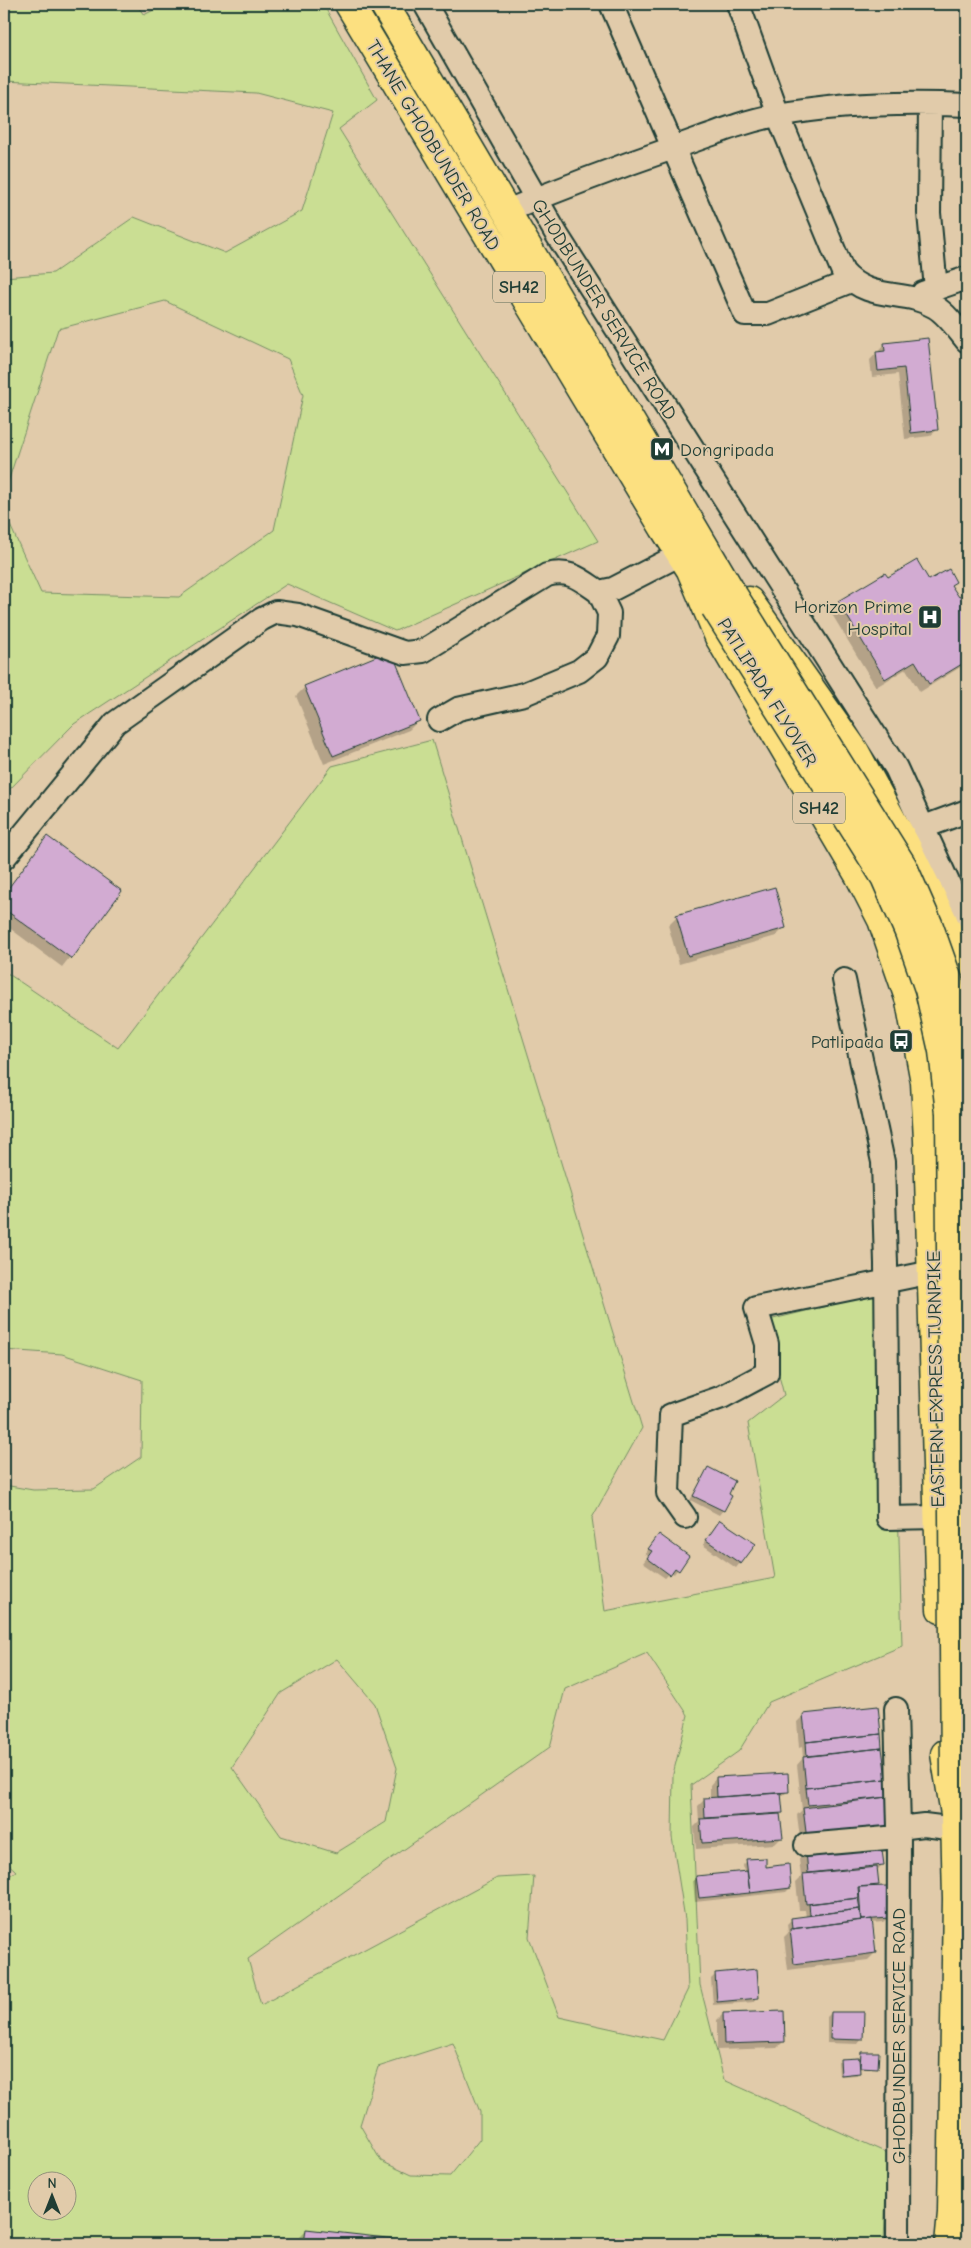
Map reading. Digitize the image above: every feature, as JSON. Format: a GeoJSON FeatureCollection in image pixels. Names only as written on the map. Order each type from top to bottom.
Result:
{"type":"FeatureCollection","features":[{"type":"Feature","properties":{"kind":"main road","name":"THANE GHODBUNDER ROAD"},"geometry":{"type":"LineString","coordinates":[[349,4],[693,559]]}},
{"type":"Feature","properties":{"kind":"main road","name":"THANE GHODBUNDER ROAD"},"geometry":{"type":"LineString","coordinates":[[384,4],[507,211],[693,559]]}},
{"type":"Feature","properties":{"kind":"main road","name":"PATLIPADA FLYOVER"},"geometry":{"type":"LineString","coordinates":[[693,559],[724,601],[903,867],[928,924],[949,983],[963,1048],[967,1086]]}},
{"type":"Feature","properties":{"kind":"main road","name":"SH42"},"geometry":{"type":"LineString","coordinates":[[693,559],[756,607],[854,750],[906,846],[943,921],[967,978]]}},
{"type":"Feature","properties":{"kind":"main road","name":"EASTERN EXPRESS TURNPIKE"},"geometry":{"type":"LineString","coordinates":[[693,559],[719,637],[860,878],[882,920],[910,1001],[923,1070],[932,1272],[944,1746],[956,1821],[957,1909],[952,2213],[949,2244]]}},
{"type":"Feature","properties":{"kind":"main road","name":"PATLIPADA FLYOVER"},"geometry":{"type":"LineString","coordinates":[[724,601],[885,877],[910,932],[929,989],[943,1051],[950,1113],[956,1821]]}},
{"type":"Feature","properties":{"kind":"main road"},"geometry":{"type":"LineString","coordinates":[[923,1070],[967,1036]]}},
{"type":"Feature","properties":{"kind":"main road"},"geometry":{"type":"LineString","coordinates":[[923,1070],[967,1066]]}},
{"type":"Feature","properties":{"kind":"street","name":"GHODBUNDER SERVICE ROAD"},"geometry":{"type":"LineString","coordinates":[[425,4],[562,243],[896,768],[967,924]]}},
{"type":"Feature","properties":{"kind":"street"},"geometry":{"type":"LineString","coordinates":[[611,4],[745,314],[768,314],[851,281]]}},
{"type":"Feature","properties":{"kind":"street"},"geometry":{"type":"LineString","coordinates":[[738,4],[778,115],[843,272],[851,281],[864,290],[910,298],[936,307],[967,341]]}},
{"type":"Feature","properties":{"kind":"street"},"geometry":{"type":"LineString","coordinates":[[507,211],[672,148],[723,130],[778,115],[851,107],[930,104],[967,105]]}},
{"type":"Feature","properties":{"kind":"street"},"geometry":{"type":"LineString","coordinates":[[930,104],[929,214],[936,289]]}},
{"type":"Feature","properties":{"kind":"street"},"geometry":{"type":"LineString","coordinates":[[910,298],[967,278]]}},
{"type":"Feature","properties":{"kind":"street"},"geometry":{"type":"LineString","coordinates":[[599,592],[613,589],[693,559]]}},
{"type":"Feature","properties":{"kind":"street"},"geometry":{"type":"LineString","coordinates":[[4,858],[115,723],[262,619],[276,612],[298,615],[405,653],[424,651],[547,575],[560,572],[573,575],[599,592],[609,612],[608,636],[597,657],[579,670],[524,694],[458,710],[439,720]]}},
{"type":"Feature","properties":{"kind":"street"},"geometry":{"type":"LineString","coordinates":[[924,828],[967,810]]}},
{"type":"Feature","properties":{"kind":"street"},"geometry":{"type":"LineString","coordinates":[[844,980],[883,1162],[888,1518],[938,1517]]}},
{"type":"Feature","properties":{"kind":"street"},"geometry":{"type":"LineString","coordinates":[[684,1517],[668,1493],[671,1415],[722,1397],[767,1373],[767,1344],[756,1308],[932,1272]]}},
{"type":"Feature","properties":{"kind":"street","name":"GHODBUNDER SERVICE ROAD"},"geometry":{"type":"LineString","coordinates":[[896,1709],[898,1832],[898,2244]]}},
{"type":"Feature","properties":{"kind":"street"},"geometry":{"type":"LineString","coordinates":[[806,1845],[898,1832],[924,1825],[956,1821]]}},
{"type":"Feature","properties":{"kind":"green space"},"geometry":{"type":"Polygon","coordinates":[[[4,4],[136,4],[144,15],[165,4],[323,4],[377,100],[339,129],[598,541],[395,631],[287,584],[74,724],[4,795],[4,512],[41,593],[179,597],[274,530],[303,395],[288,359],[165,301],[58,329],[4,494],[4,277],[53,273],[134,217],[225,253],[302,211],[333,113],[256,93],[4,81],[4,4]]]}},
{"type":"Feature","properties":{"kind":"green space"},"geometry":{"type":"Polygon","coordinates":[[[432,740],[642,1428],[592,1518],[605,1611],[775,1578],[748,1423],[784,1395],[765,1321],[892,1290],[902,1646],[769,1702],[739,1751],[691,1785],[700,1985],[724,2080],[887,2153],[884,2244],[4,2244],[4,1880],[16,1871],[4,1860],[4,1485],[33,1490],[94,1489],[141,1457],[142,1380],[62,1354],[4,1350],[4,971],[118,1048],[332,766],[432,740]],[[647,1653],[565,1689],[550,1747],[248,1959],[261,2005],[497,1878],[534,1876],[529,1937],[559,2017],[663,2040],[688,1989],[685,1919],[672,1837],[673,1774],[688,1715],[647,1653]],[[337,1659],[281,1693],[232,1767],[281,1836],[336,1853],[386,1822],[397,1768],[375,1704],[337,1659]],[[453,2043],[378,2067],[360,2125],[381,2161],[411,2175],[450,2176],[480,2139],[480,2112],[453,2043]]]}},
{"type":"Feature","properties":{"kind":"building"},"geometry":{"type":"Polygon","coordinates":[[[928,338],[938,430],[911,433],[904,368],[878,371],[876,352],[885,351],[884,343],[928,338]]]}},
{"type":"Feature","properties":{"kind":"building"},"geometry":{"type":"Polygon","coordinates":[[[917,560],[929,580],[949,569],[956,582],[951,585],[959,597],[967,592],[967,661],[929,684],[915,661],[885,679],[838,601],[885,573],[888,577],[917,560]]]}},
{"type":"Feature","properties":{"kind":"building"},"geometry":{"type":"Polygon","coordinates":[[[391,650],[420,721],[333,756],[304,686],[391,650]]]}},
{"type":"Feature","properties":{"kind":"building"},"geometry":{"type":"Polygon","coordinates":[[[47,836],[122,891],[72,959],[4,909],[4,894],[47,836]]]}},
{"type":"Feature","properties":{"kind":"building"},"geometry":{"type":"Polygon","coordinates":[[[775,887],[786,928],[688,956],[676,915],[775,887]]]}},
{"type":"Feature","properties":{"kind":"building"},"geometry":{"type":"Polygon","coordinates":[[[708,1467],[735,1481],[729,1494],[732,1496],[724,1511],[693,1496],[708,1467]]]}},
{"type":"Feature","properties":{"kind":"building"},"geometry":{"type":"Polygon","coordinates":[[[720,1520],[756,1544],[741,1564],[706,1540],[720,1520]]]}},
{"type":"Feature","properties":{"kind":"building"},"geometry":{"type":"Polygon","coordinates":[[[659,1534],[689,1556],[679,1571],[675,1568],[670,1575],[647,1558],[652,1551],[648,1549],[659,1534]]]}},
{"type":"Feature","properties":{"kind":"building"},"geometry":{"type":"Polygon","coordinates":[[[878,1706],[881,1734],[806,1742],[803,1714],[878,1706]]]}},
{"type":"Feature","properties":{"kind":"building"},"geometry":{"type":"Polygon","coordinates":[[[881,1734],[882,1748],[807,1756],[806,1742],[881,1734]]]}},
{"type":"Feature","properties":{"kind":"building"},"geometry":{"type":"Polygon","coordinates":[[[882,1748],[886,1779],[806,1788],[803,1757],[882,1748]]]}},
{"type":"Feature","properties":{"kind":"building"},"geometry":{"type":"Polygon","coordinates":[[[788,1773],[789,1792],[717,1797],[716,1777],[788,1773]]]}},
{"type":"Feature","properties":{"kind":"building"},"geometry":{"type":"Polygon","coordinates":[[[886,1779],[888,1797],[808,1805],[806,1788],[886,1779]]]}},
{"type":"Feature","properties":{"kind":"building"},"geometry":{"type":"Polygon","coordinates":[[[781,1793],[783,1813],[705,1818],[704,1798],[781,1793]]]}},
{"type":"Feature","properties":{"kind":"building"},"geometry":{"type":"Polygon","coordinates":[[[888,1797],[892,1829],[807,1840],[803,1808],[888,1797]]]}},
{"type":"Feature","properties":{"kind":"building"},"geometry":{"type":"Polygon","coordinates":[[[780,1814],[783,1838],[702,1843],[700,1819],[780,1814]]]}},
{"type":"Feature","properties":{"kind":"building"},"geometry":{"type":"Polygon","coordinates":[[[881,1843],[884,1865],[808,1873],[806,1851],[881,1843]]]}},
{"type":"Feature","properties":{"kind":"building"},"geometry":{"type":"Polygon","coordinates":[[[766,1858],[766,1867],[789,1864],[791,1888],[750,1893],[746,1859],[766,1858]]]}},
{"type":"Feature","properties":{"kind":"building"},"geometry":{"type":"Polygon","coordinates":[[[877,1867],[879,1885],[858,1887],[859,1898],[806,1904],[803,1874],[877,1867]]]}},
{"type":"Feature","properties":{"kind":"building"},"geometry":{"type":"Polygon","coordinates":[[[747,1871],[750,1893],[699,1898],[696,1876],[747,1871]]]}},
{"type":"Feature","properties":{"kind":"building"},"geometry":{"type":"Polygon","coordinates":[[[887,1886],[889,1918],[861,1920],[859,1887],[887,1886]]]}},
{"type":"Feature","properties":{"kind":"building"},"geometry":{"type":"Polygon","coordinates":[[[858,1898],[860,1909],[810,1915],[809,1904],[858,1898]]]}},
{"type":"Feature","properties":{"kind":"building"},"geometry":{"type":"Polygon","coordinates":[[[859,1909],[861,1920],[792,1929],[791,1918],[859,1909]]]}},
{"type":"Feature","properties":{"kind":"building"},"geometry":{"type":"Polygon","coordinates":[[[872,1919],[876,1953],[794,1964],[790,1929],[872,1919]]]}},
{"type":"Feature","properties":{"kind":"building"},"geometry":{"type":"Polygon","coordinates":[[[757,1969],[759,1998],[717,2002],[715,1973],[757,1969]]]}},
{"type":"Feature","properties":{"kind":"building"},"geometry":{"type":"Polygon","coordinates":[[[784,2011],[785,2042],[724,2044],[723,2013],[784,2011]]]}},
{"type":"Feature","properties":{"kind":"building"},"geometry":{"type":"Polygon","coordinates":[[[831,2012],[864,2012],[863,2040],[830,2039],[831,2012]]]}},
{"type":"Feature","properties":{"kind":"building"},"geometry":{"type":"Polygon","coordinates":[[[861,2052],[879,2052],[878,2068],[860,2067],[861,2052]]]}},
{"type":"Feature","properties":{"kind":"building"},"geometry":{"type":"Polygon","coordinates":[[[859,2058],[860,2073],[841,2075],[840,2059],[859,2058]]]}},
{"type":"Feature","properties":{"kind":"building"},"geometry":{"type":"Polygon","coordinates":[[[306,2229],[423,2242],[423,2244],[304,2244],[306,2229]]]}},
{"type":"Feature","properties":{"kind":"place","name":"Dongripada"},"geometry":{"type":"Point","coordinates":[662,449]}},
{"type":"Feature","properties":{"kind":"place","name":"Horizon Prime Hospital"},"geometry":{"type":"Point","coordinates":[930,617]}},
{"type":"Feature","properties":{"kind":"place","name":"Patlipada"},"geometry":{"type":"Point","coordinates":[901,1041]}}]}
